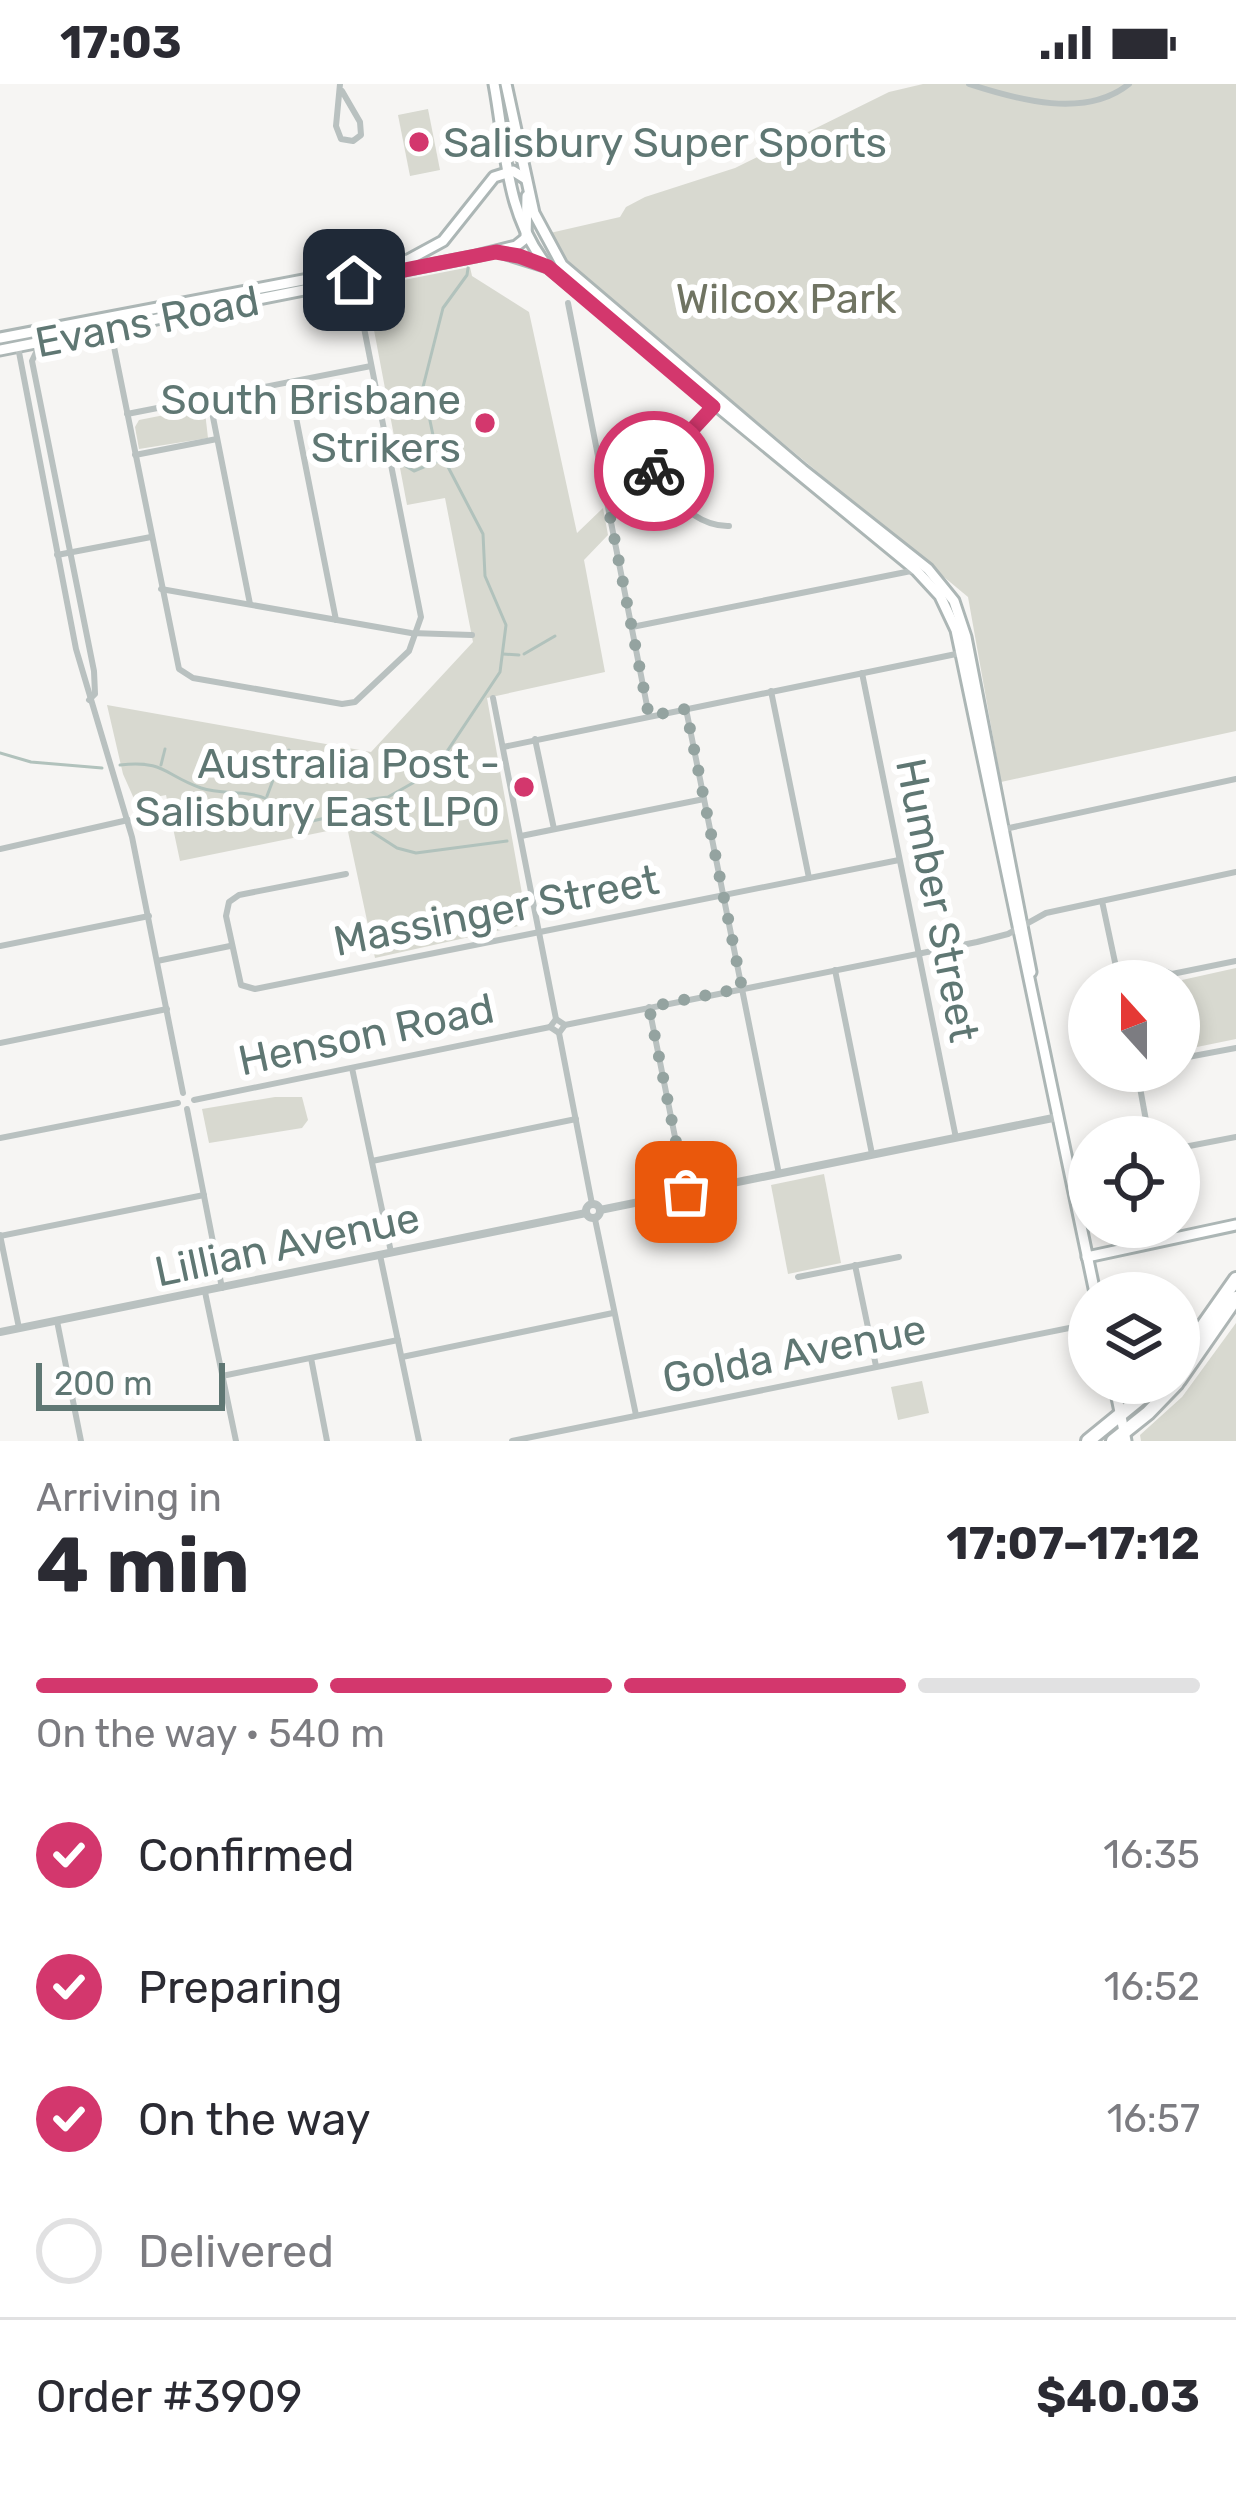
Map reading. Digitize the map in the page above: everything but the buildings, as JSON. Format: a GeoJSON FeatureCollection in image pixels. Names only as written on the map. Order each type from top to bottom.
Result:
{"type":"FeatureCollection","features":[{"type":"Feature","properties":{"kind":"highway"},"geometry":{"type":"LineString","coordinates":[[1200,1330],[1236,1279]]}},
{"type":"Feature","properties":{"kind":"highway"},"geometry":{"type":"LineString","coordinates":[[1200,1350],[1236,1298]]}},
{"type":"Feature","properties":{"kind":"highway"},"geometry":{"type":"LineString","coordinates":[[1088,1441],[1135,1404]]}},
{"type":"Feature","properties":{"kind":"highway"},"geometry":{"type":"LineString","coordinates":[[1121,1438],[1156,1404]]}},
{"type":"Feature","properties":{"kind":"main road"},"geometry":{"type":"LineString","coordinates":[[494,84],[517,217],[548,267],[928,569],[954,601],[966,637],[1000,830]]}},
{"type":"Feature","properties":{"kind":"main road"},"geometry":{"type":"LineString","coordinates":[[506,84],[528,192],[543,237],[562,266],[916,570],[947,608],[1000,830],[1090,1272]]}},
{"type":"Feature","properties":{"kind":"main road"},"geometry":{"type":"LineString","coordinates":[[489,183],[505,151]]}},
{"type":"Feature","properties":{"kind":"main road"},"geometry":{"type":"LineString","coordinates":[[508,171],[526,179]]}},
{"type":"Feature","properties":{"kind":"main road"},"geometry":{"type":"LineString","coordinates":[[489,183],[508,171]]}},
{"type":"Feature","properties":{"kind":"main road","name":"Evans Road"},"geometry":{"type":"LineString","coordinates":[[0,338],[41,342],[354,276],[422,254],[442,241],[489,183]]}},
{"type":"Feature","properties":{"kind":"main road"},"geometry":{"type":"LineString","coordinates":[[526,238],[528,192]]}},
{"type":"Feature","properties":{"kind":"main road","name":"Evans Road"},"geometry":{"type":"LineString","coordinates":[[0,350],[16,341],[496,252],[526,238]]}},
{"type":"Feature","properties":{"kind":"main road"},"geometry":{"type":"LineString","coordinates":[[442,241],[456,260]]}},
{"type":"Feature","properties":{"kind":"main road"},"geometry":{"type":"LineString","coordinates":[[496,252],[548,267]]}},
{"type":"Feature","properties":{"kind":"main road"},"geometry":{"type":"LineString","coordinates":[[1087,1256],[1236,1226]]}},
{"type":"Feature","properties":{"kind":"main road"},"geometry":{"type":"LineString","coordinates":[[1118,1404],[1121,1438]]}},
{"type":"Feature","properties":{"kind":"street"},"geometry":{"type":"LineString","coordinates":[[969,84],[1080,104],[1101,101],[1130,84]]}},
{"type":"Feature","properties":{"kind":"street"},"geometry":{"type":"LineString","coordinates":[[341,88],[362,126],[361,135],[353,141],[341,139],[336,130],[341,88]]}},
{"type":"Feature","properties":{"kind":"street"},"geometry":{"type":"LineString","coordinates":[[110,327],[179,669],[188,676],[342,704],[372,690],[409,651],[418,634],[420,610],[354,276]]}},
{"type":"Feature","properties":{"kind":"street"},"geometry":{"type":"LineString","coordinates":[[568,303],[649,716]]}},
{"type":"Feature","properties":{"kind":"street"},"geometry":{"type":"LineString","coordinates":[[16,341],[89,700],[128,820],[158,961],[184,1093],[178,1103]]}},
{"type":"Feature","properties":{"kind":"street"},"geometry":{"type":"LineString","coordinates":[[41,342],[32,361],[94,671],[95,694],[89,700]]}},
{"type":"Feature","properties":{"kind":"street"},"geometry":{"type":"LineString","coordinates":[[127,414],[371,366]]}},
{"type":"Feature","properties":{"kind":"street"},"geometry":{"type":"LineString","coordinates":[[289,381],[336,620]]}},
{"type":"Feature","properties":{"kind":"street"},"geometry":{"type":"LineString","coordinates":[[209,397],[250,604]]}},
{"type":"Feature","properties":{"kind":"street"},"geometry":{"type":"LineString","coordinates":[[610,516],[715,402]]}},
{"type":"Feature","properties":{"kind":"street"},"geometry":{"type":"LineString","coordinates":[[135,455],[217,439]]}},
{"type":"Feature","properties":{"kind":"street"},"geometry":{"type":"LineString","coordinates":[[650,475],[704,523],[729,526]]}},
{"type":"Feature","properties":{"kind":"street"},"geometry":{"type":"LineString","coordinates":[[57,556],[151,537]]}},
{"type":"Feature","properties":{"kind":"street"},"geometry":{"type":"LineString","coordinates":[[892,574],[902,559]]}},
{"type":"Feature","properties":{"kind":"street"},"geometry":{"type":"LineString","coordinates":[[632,627],[916,570]]}},
{"type":"Feature","properties":{"kind":"street"},"geometry":{"type":"LineString","coordinates":[[161,589],[418,634],[472,635]]}},
{"type":"Feature","properties":{"kind":"street"},"geometry":{"type":"LineString","coordinates":[[503,747],[961,653]]}},
{"type":"Feature","properties":{"kind":"street","name":"Humber Street"},"geometry":{"type":"LineString","coordinates":[[862,673],[956,1138]]}},
{"type":"Feature","properties":{"kind":"street"},"geometry":{"type":"LineString","coordinates":[[771,691],[809,878]]}},
{"type":"Feature","properties":{"kind":"street"},"geometry":{"type":"LineString","coordinates":[[493,698],[556,1018],[550,1027],[559,1033]]}},
{"type":"Feature","properties":{"kind":"street"},"geometry":{"type":"LineString","coordinates":[[686,709],[779,1174]]}},
{"type":"Feature","properties":{"kind":"street"},"geometry":{"type":"LineString","coordinates":[[535,739],[554,829]]}},
{"type":"Feature","properties":{"kind":"street"},"geometry":{"type":"LineString","coordinates":[[1000,830],[1236,779]]}},
{"type":"Feature","properties":{"kind":"street"},"geometry":{"type":"LineString","coordinates":[[521,836],[704,799]]}},
{"type":"Feature","properties":{"kind":"street"},"geometry":{"type":"LineString","coordinates":[[0,849],[128,820]]}},
{"type":"Feature","properties":{"kind":"street","name":"Massinger Street"},"geometry":{"type":"LineString","coordinates":[[231,946],[245,988],[899,860]]}},
{"type":"Feature","properties":{"kind":"street"},"geometry":{"type":"LineString","coordinates":[[636,1415],[559,1033],[565,1024],[918,953],[1020,927],[1038,915],[1236,872]]}},
{"type":"Feature","properties":{"kind":"street"},"geometry":{"type":"LineString","coordinates":[[158,961],[231,946],[226,916],[229,902],[239,896],[346,874]]}},
{"type":"Feature","properties":{"kind":"street"},"geometry":{"type":"LineString","coordinates":[[1102,901],[1115,960]]}},
{"type":"Feature","properties":{"kind":"street"},"geometry":{"type":"LineString","coordinates":[[0,946],[148,916]]}},
{"type":"Feature","properties":{"kind":"street"},"geometry":{"type":"LineString","coordinates":[[1200,971],[1236,961]]}},
{"type":"Feature","properties":{"kind":"street"},"geometry":{"type":"LineString","coordinates":[[835,970],[872,1155]]}},
{"type":"Feature","properties":{"kind":"street"},"geometry":{"type":"LineString","coordinates":[[649,1007],[686,1192]]}},
{"type":"Feature","properties":{"kind":"street"},"geometry":{"type":"LineString","coordinates":[[0,1042],[167,1009]]}},
{"type":"Feature","properties":{"kind":"street"},"geometry":{"type":"LineString","coordinates":[[556,1018],[565,1024]]}},
{"type":"Feature","properties":{"kind":"street","name":"Henson Road"},"geometry":{"type":"LineString","coordinates":[[194,1100],[550,1027]]}},
{"type":"Feature","properties":{"kind":"street"},"geometry":{"type":"LineString","coordinates":[[1200,1056],[1236,1048]]}},
{"type":"Feature","properties":{"kind":"street"},"geometry":{"type":"LineString","coordinates":[[352,1068],[391,1253]]}},
{"type":"Feature","properties":{"kind":"street"},"geometry":{"type":"LineString","coordinates":[[184,1093],[194,1100],[187,1109]]}},
{"type":"Feature","properties":{"kind":"street"},"geometry":{"type":"LineString","coordinates":[[0,1138],[178,1103],[187,1109],[223,1288]]}},
{"type":"Feature","properties":{"kind":"street","name":"Lillian Avenue"},"geometry":{"type":"LineString","coordinates":[[0,1332],[1058,1117]]}},
{"type":"Feature","properties":{"kind":"street"},"geometry":{"type":"LineString","coordinates":[[372,1161],[576,1119]]}},
{"type":"Feature","properties":{"kind":"street"},"geometry":{"type":"LineString","coordinates":[[1200,1144],[1236,1137]]}},
{"type":"Feature","properties":{"kind":"street"},"geometry":{"type":"LineString","coordinates":[[19,1328],[0,1235],[204,1195]]}},
{"type":"Feature","properties":{"kind":"street"},"geometry":{"type":"LineString","coordinates":[[380,1255],[419,1441]]}},
{"type":"Feature","properties":{"kind":"street"},"geometry":{"type":"LineString","coordinates":[[798,1276],[899,1257]]}},
{"type":"Feature","properties":{"kind":"street"},"geometry":{"type":"LineString","coordinates":[[855,1265],[876,1366]]}},
{"type":"Feature","properties":{"kind":"street"},"geometry":{"type":"LineString","coordinates":[[205,1292],[236,1441]]}},
{"type":"Feature","properties":{"kind":"street"},"geometry":{"type":"LineString","coordinates":[[402,1357],[614,1313]]}},
{"type":"Feature","properties":{"kind":"street"},"geometry":{"type":"LineString","coordinates":[[57,1321],[81,1441]]}},
{"type":"Feature","properties":{"kind":"street","name":"Golda Avenue"},"geometry":{"type":"LineString","coordinates":[[512,1441],[1068,1328]]}},
{"type":"Feature","properties":{"kind":"street"},"geometry":{"type":"LineString","coordinates":[[222,1376],[398,1340]]}},
{"type":"Feature","properties":{"kind":"street"},"geometry":{"type":"LineString","coordinates":[[310,1358],[327,1441]]}},
{"type":"Feature","properties":{"kind":"green space","name":"Wilcox Park"},"geometry":{"type":"Polygon","coordinates":[[[923,84],[1236,84],[1236,731],[1001,782],[968,597],[570,266],[550,233],[620,217],[626,207],[645,197],[735,168],[889,92],[923,84]]]}},
{"type":"Feature","properties":{"kind":"green space","name":"Salisbury Super Sports"},"geometry":{"type":"Polygon","coordinates":[[[428,109],[440,170],[410,176],[398,115],[428,109]]]}},
{"type":"Feature","properties":{"kind":"green space"},"geometry":{"type":"Polygon","coordinates":[[[470,267],[472,276],[529,312],[577,533],[603,508],[608,535],[584,560],[605,672],[487,698],[526,916],[523,925],[375,958],[347,827],[180,861],[166,795],[135,801],[123,774],[107,705],[371,752],[473,642],[445,498],[407,505],[367,293],[368,287],[470,267]]]}},
{"type":"Feature","properties":{"kind":"green space"},"geometry":{"type":"Polygon","coordinates":[[[200,408],[205,412],[208,438],[139,449],[135,427],[139,420],[200,408]]]}},
{"type":"Feature","properties":{"kind":"green space"},"geometry":{"type":"Polygon","coordinates":[[[1236,968],[1236,1039],[1200,1046],[1200,976],[1236,968]]]}},
{"type":"Feature","properties":{"kind":"green space"},"geometry":{"type":"Polygon","coordinates":[[[302,1097],[308,1120],[302,1128],[209,1143],[202,1109],[302,1097]]]}},
{"type":"Feature","properties":{"kind":"green space"},"geometry":{"type":"Polygon","coordinates":[[[824,1174],[841,1263],[788,1274],[771,1185],[824,1174]]]}},
{"type":"Feature","properties":{"kind":"green space"},"geometry":{"type":"Polygon","coordinates":[[[1236,1323],[1236,1441],[1141,1441],[1140,1435],[1174,1404],[1200,1404],[1200,1372],[1236,1323]]]}},
{"type":"Feature","properties":{"kind":"green space"},"geometry":{"type":"Polygon","coordinates":[[[922,1381],[929,1413],[898,1420],[891,1387],[922,1381]]]}},
{"type":"Feature","properties":{"kind":"waterway"},"geometry":{"type":"LineString","coordinates":[[334,816],[349,802],[388,797],[434,771],[500,672],[506,625],[485,576],[483,534],[434,440],[423,387],[443,308],[468,268]]}},
{"type":"Feature","properties":{"kind":"waterway"},"geometry":{"type":"LineString","coordinates":[[399,462],[414,471],[445,458]]}},
{"type":"Feature","properties":{"kind":"waterway"},"geometry":{"type":"LineString","coordinates":[[524,654],[555,636]]}},
{"type":"Feature","properties":{"kind":"waterway"},"geometry":{"type":"LineString","coordinates":[[503,654],[519,655]]}},
{"type":"Feature","properties":{"kind":"waterway"},"geometry":{"type":"LineString","coordinates":[[161,765],[165,749]]}},
{"type":"Feature","properties":{"kind":"waterway"},"geometry":{"type":"LineString","coordinates":[[267,796],[289,750]]}},
{"type":"Feature","properties":{"kind":"waterway"},"geometry":{"type":"LineString","coordinates":[[0,753],[31,762],[102,768]]}},
{"type":"Feature","properties":{"kind":"waterway"},"geometry":{"type":"LineString","coordinates":[[120,765],[156,767],[201,788],[259,796],[308,822],[334,816],[352,819],[397,848],[416,853],[507,841]]}},
{"type":"Feature","properties":{"kind":"way so far"},"geometry":{"type":"LineString","coordinates":[[654,471],[610,516],[649,716],[686,709],[742,988],[649,1007],[686,1192]]}},
{"type":"Feature","properties":{"kind":"place","name":"Salisbury Super Sports"},"geometry":{"type":"Point","coordinates":[419,142]}},
{"type":"Feature","properties":{"kind":"place","name":"South Brisbane Strikers"},"geometry":{"type":"Point","coordinates":[485,423]}},
{"type":"Feature","properties":{"kind":"place","name":"Australia Post - Salisbury East LPO"},"geometry":{"type":"Point","coordinates":[524,787]}},
{"type":"Feature","properties":{"kind":"route"},"geometry":{"type":"LineString","coordinates":[[354,280],[496,252],[548,267],[713,407],[654,471]]}}]}
